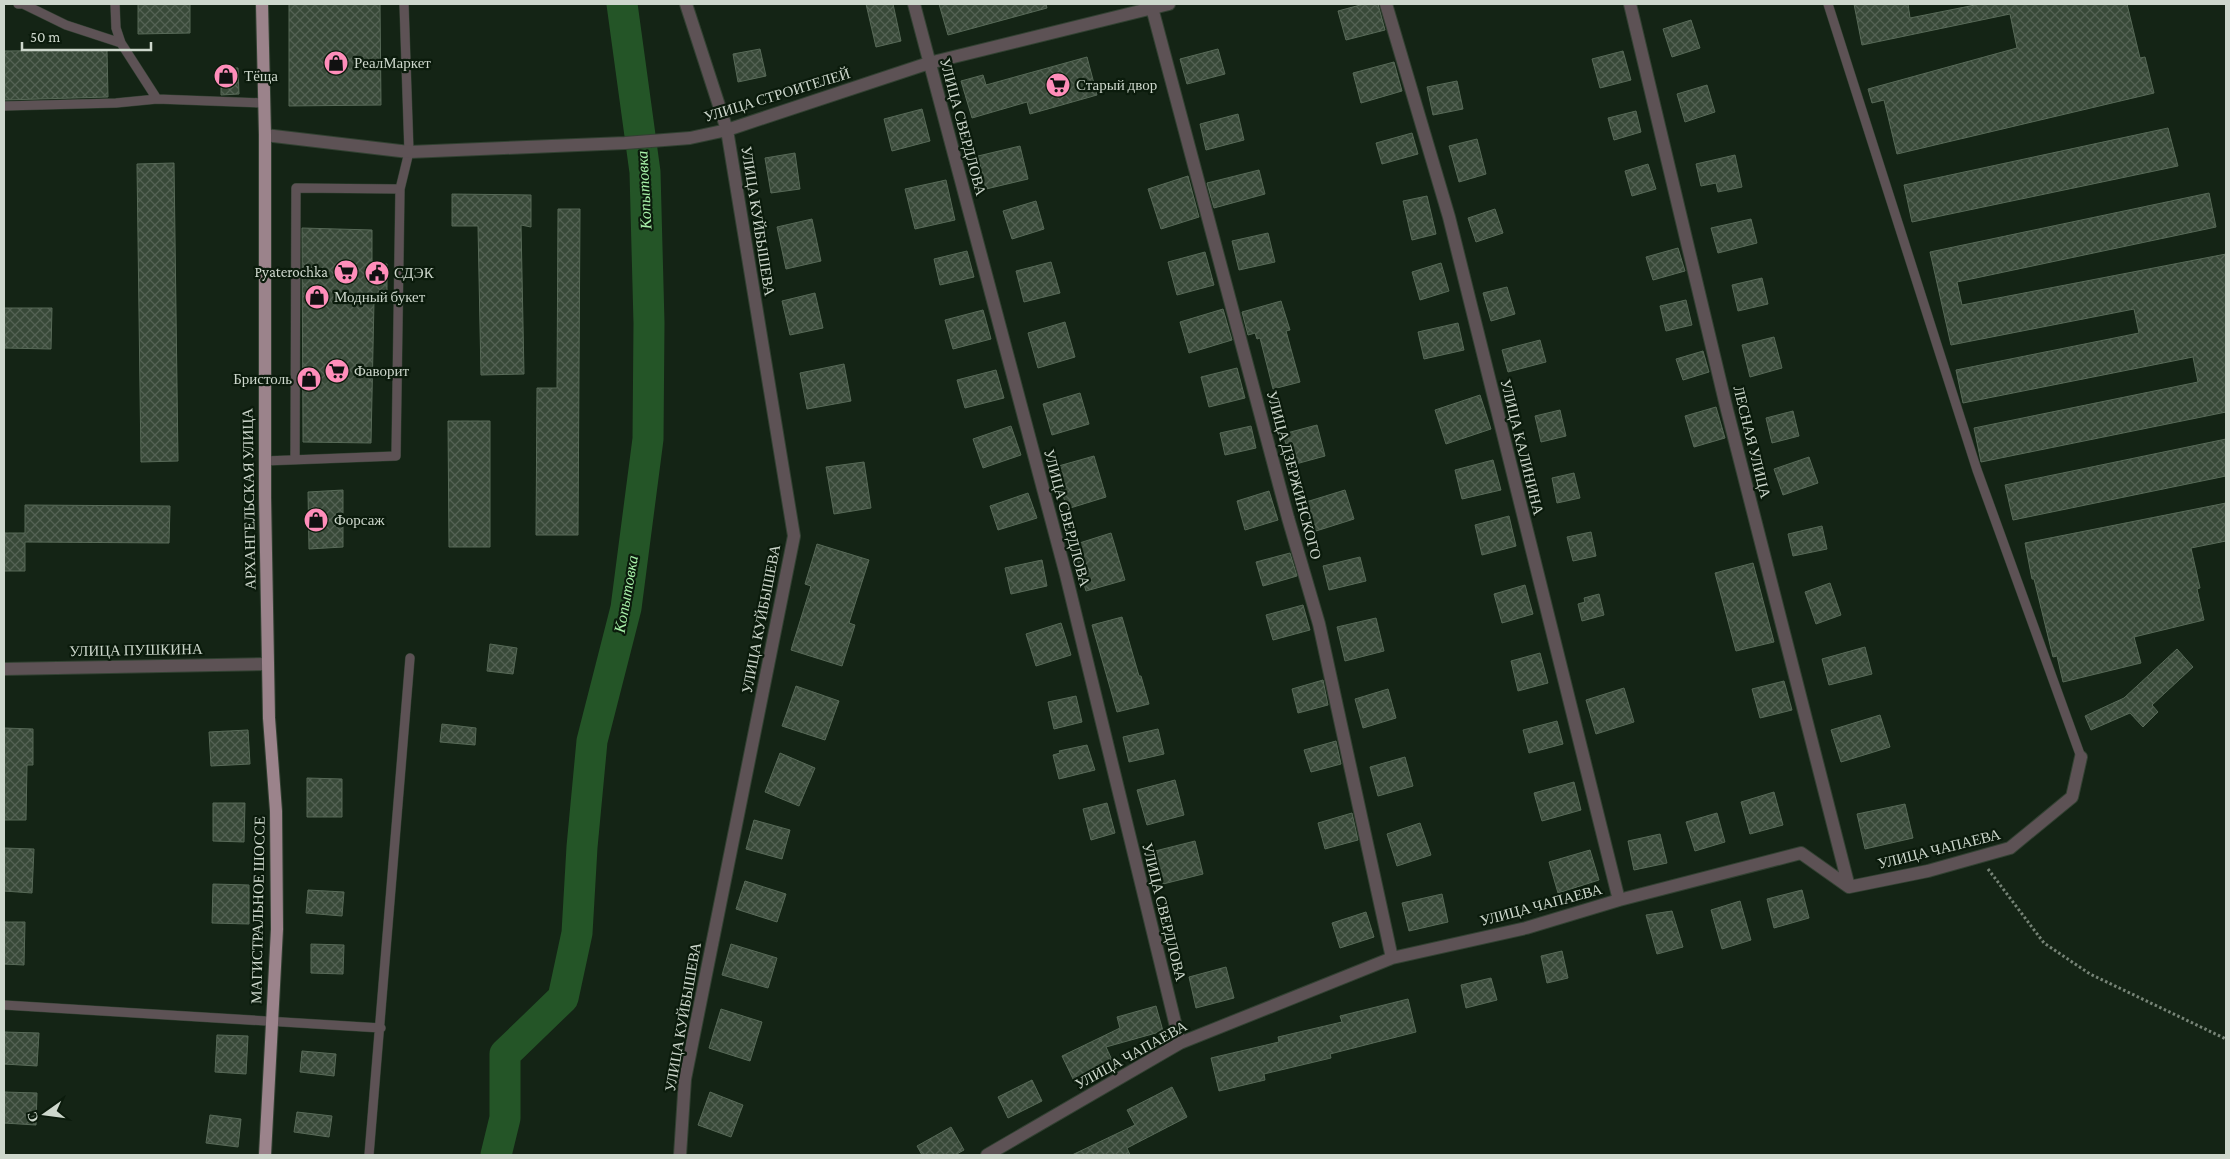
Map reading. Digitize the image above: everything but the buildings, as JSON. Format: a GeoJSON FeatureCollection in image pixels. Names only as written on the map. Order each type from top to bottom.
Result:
{"type":"FeatureCollection","features":[{"type":"Feature","properties":{"kind":"main road","name":"АРХАНГЕЛЬСКАЯ УЛИЦА"},"geometry":{"type":"LineString","coordinates":[[262,4],[265,134],[264,461],[268,664]]}},
{"type":"Feature","properties":{"kind":"main road","name":"МАГИСТРАЛЬНОЕ ШОССЕ"},"geometry":{"type":"LineString","coordinates":[[264,1155],[277,929],[276,811],[268,664]]}},
{"type":"Feature","properties":{"kind":"street","name":"УЛИЦА КУЙБЫШЕВА"},"geometry":{"type":"LineString","coordinates":[[680,1155],[686,1079],[794,536],[727,130],[686,4]]}},
{"type":"Feature","properties":{"kind":"street","name":"УЛИЦА СВЕРДЛОВА"},"geometry":{"type":"LineString","coordinates":[[914,4],[1066,575],[1180,1043]]}},
{"type":"Feature","properties":{"kind":"street","name":"УЛИЦА СТРОИТЕЛЕЙ"},"geometry":{"type":"LineString","coordinates":[[265,134],[409,152],[625,143],[690,138],[727,130],[929,64],[1152,6],[1169,4]]}},
{"type":"Feature","properties":{"kind":"street","name":"УЛИЦА КАЛИНИНА"},"geometry":{"type":"LineString","coordinates":[[1386,4],[1449,217],[1619,900]]}},
{"type":"Feature","properties":{"kind":"street","name":"ЛЕСНАЯ УЛИЦА"},"geometry":{"type":"LineString","coordinates":[[1630,4],[1729,420],[1849,887]]}},
{"type":"Feature","properties":{"kind":"street","name":"УЛИЦА ДЗЕРЖИНСКОГО"},"geometry":{"type":"LineString","coordinates":[[1152,6],[1286,508],[1319,624],[1392,958]]}},
{"type":"Feature","properties":{"kind":"street","name":"УЛИЦА ПУШКИНА"},"geometry":{"type":"LineString","coordinates":[[4,669],[268,664]]}},
{"type":"Feature","properties":{"kind":"street","name":"УЛИЦА ЧАПАЕВА"},"geometry":{"type":"LineString","coordinates":[[987,1155],[1180,1043],[1392,958],[1526,928],[1619,900],[1801,853],[1849,887],[1928,871],[2010,848],[2072,797],[2080,757]]}},
{"type":"Feature","properties":{"kind":"lane"},"geometry":{"type":"LineString","coordinates":[[18,4],[23,4],[66,25],[121,43]]}},
{"type":"Feature","properties":{"kind":"lane"},"geometry":{"type":"LineString","coordinates":[[115,4],[116,28],[121,43],[157,99]]}},
{"type":"Feature","properties":{"kind":"lane"},"geometry":{"type":"LineString","coordinates":[[264,461],[396,456],[400,189],[409,152],[404,4]]}},
{"type":"Feature","properties":{"kind":"lane"},"geometry":{"type":"LineString","coordinates":[[1828,4],[1977,470],[2080,757]]}},
{"type":"Feature","properties":{"kind":"lane"},"geometry":{"type":"LineString","coordinates":[[4,106],[116,103],[157,99],[264,103]]}},
{"type":"Feature","properties":{"kind":"lane"},"geometry":{"type":"LineString","coordinates":[[295,460],[296,188],[400,189]]}},
{"type":"Feature","properties":{"kind":"lane"},"geometry":{"type":"LineString","coordinates":[[369,1155],[381,1028],[410,658]]}},
{"type":"Feature","properties":{"kind":"lane"},"geometry":{"type":"LineString","coordinates":[[4,1005],[381,1028]]}},
{"type":"Feature","properties":{"kind":"path"},"geometry":{"type":"LineString","coordinates":[[1979,857],[2044,943],[2090,974],[2226,1039]]}},
{"type":"Feature","properties":{"kind":"waterway","name":"Копытовка"},"geometry":{"type":"LineString","coordinates":[[496,1155],[505,1118],[505,1054],[563,998],[577,933],[582,847],[592,741],[626,608],[648,439],[649,323],[645,172],[622,4]]}},
{"type":"Feature","properties":{"kind":"place","name":"РеалМаркет"},"geometry":{"type":"Point","coordinates":[336,63]}},
{"type":"Feature","properties":{"kind":"place","name":"Тёща"},"geometry":{"type":"Point","coordinates":[226,76]}},
{"type":"Feature","properties":{"kind":"place","name":"Старый двор"},"geometry":{"type":"Point","coordinates":[1058,85]}},
{"type":"Feature","properties":{"kind":"place","name":"Pyaterochka"},"geometry":{"type":"Point","coordinates":[346,272]}},
{"type":"Feature","properties":{"kind":"place","name":"СДЭК"},"geometry":{"type":"Point","coordinates":[377,273]}},
{"type":"Feature","properties":{"kind":"place","name":"Модный букет"},"geometry":{"type":"Point","coordinates":[317,297]}},
{"type":"Feature","properties":{"kind":"place","name":"Фаворит"},"geometry":{"type":"Point","coordinates":[337,371]}},
{"type":"Feature","properties":{"kind":"place","name":"Бристоль"},"geometry":{"type":"Point","coordinates":[309,379]}},
{"type":"Feature","properties":{"kind":"place","name":"Форсаж"},"geometry":{"type":"Point","coordinates":[316,520]}}]}
